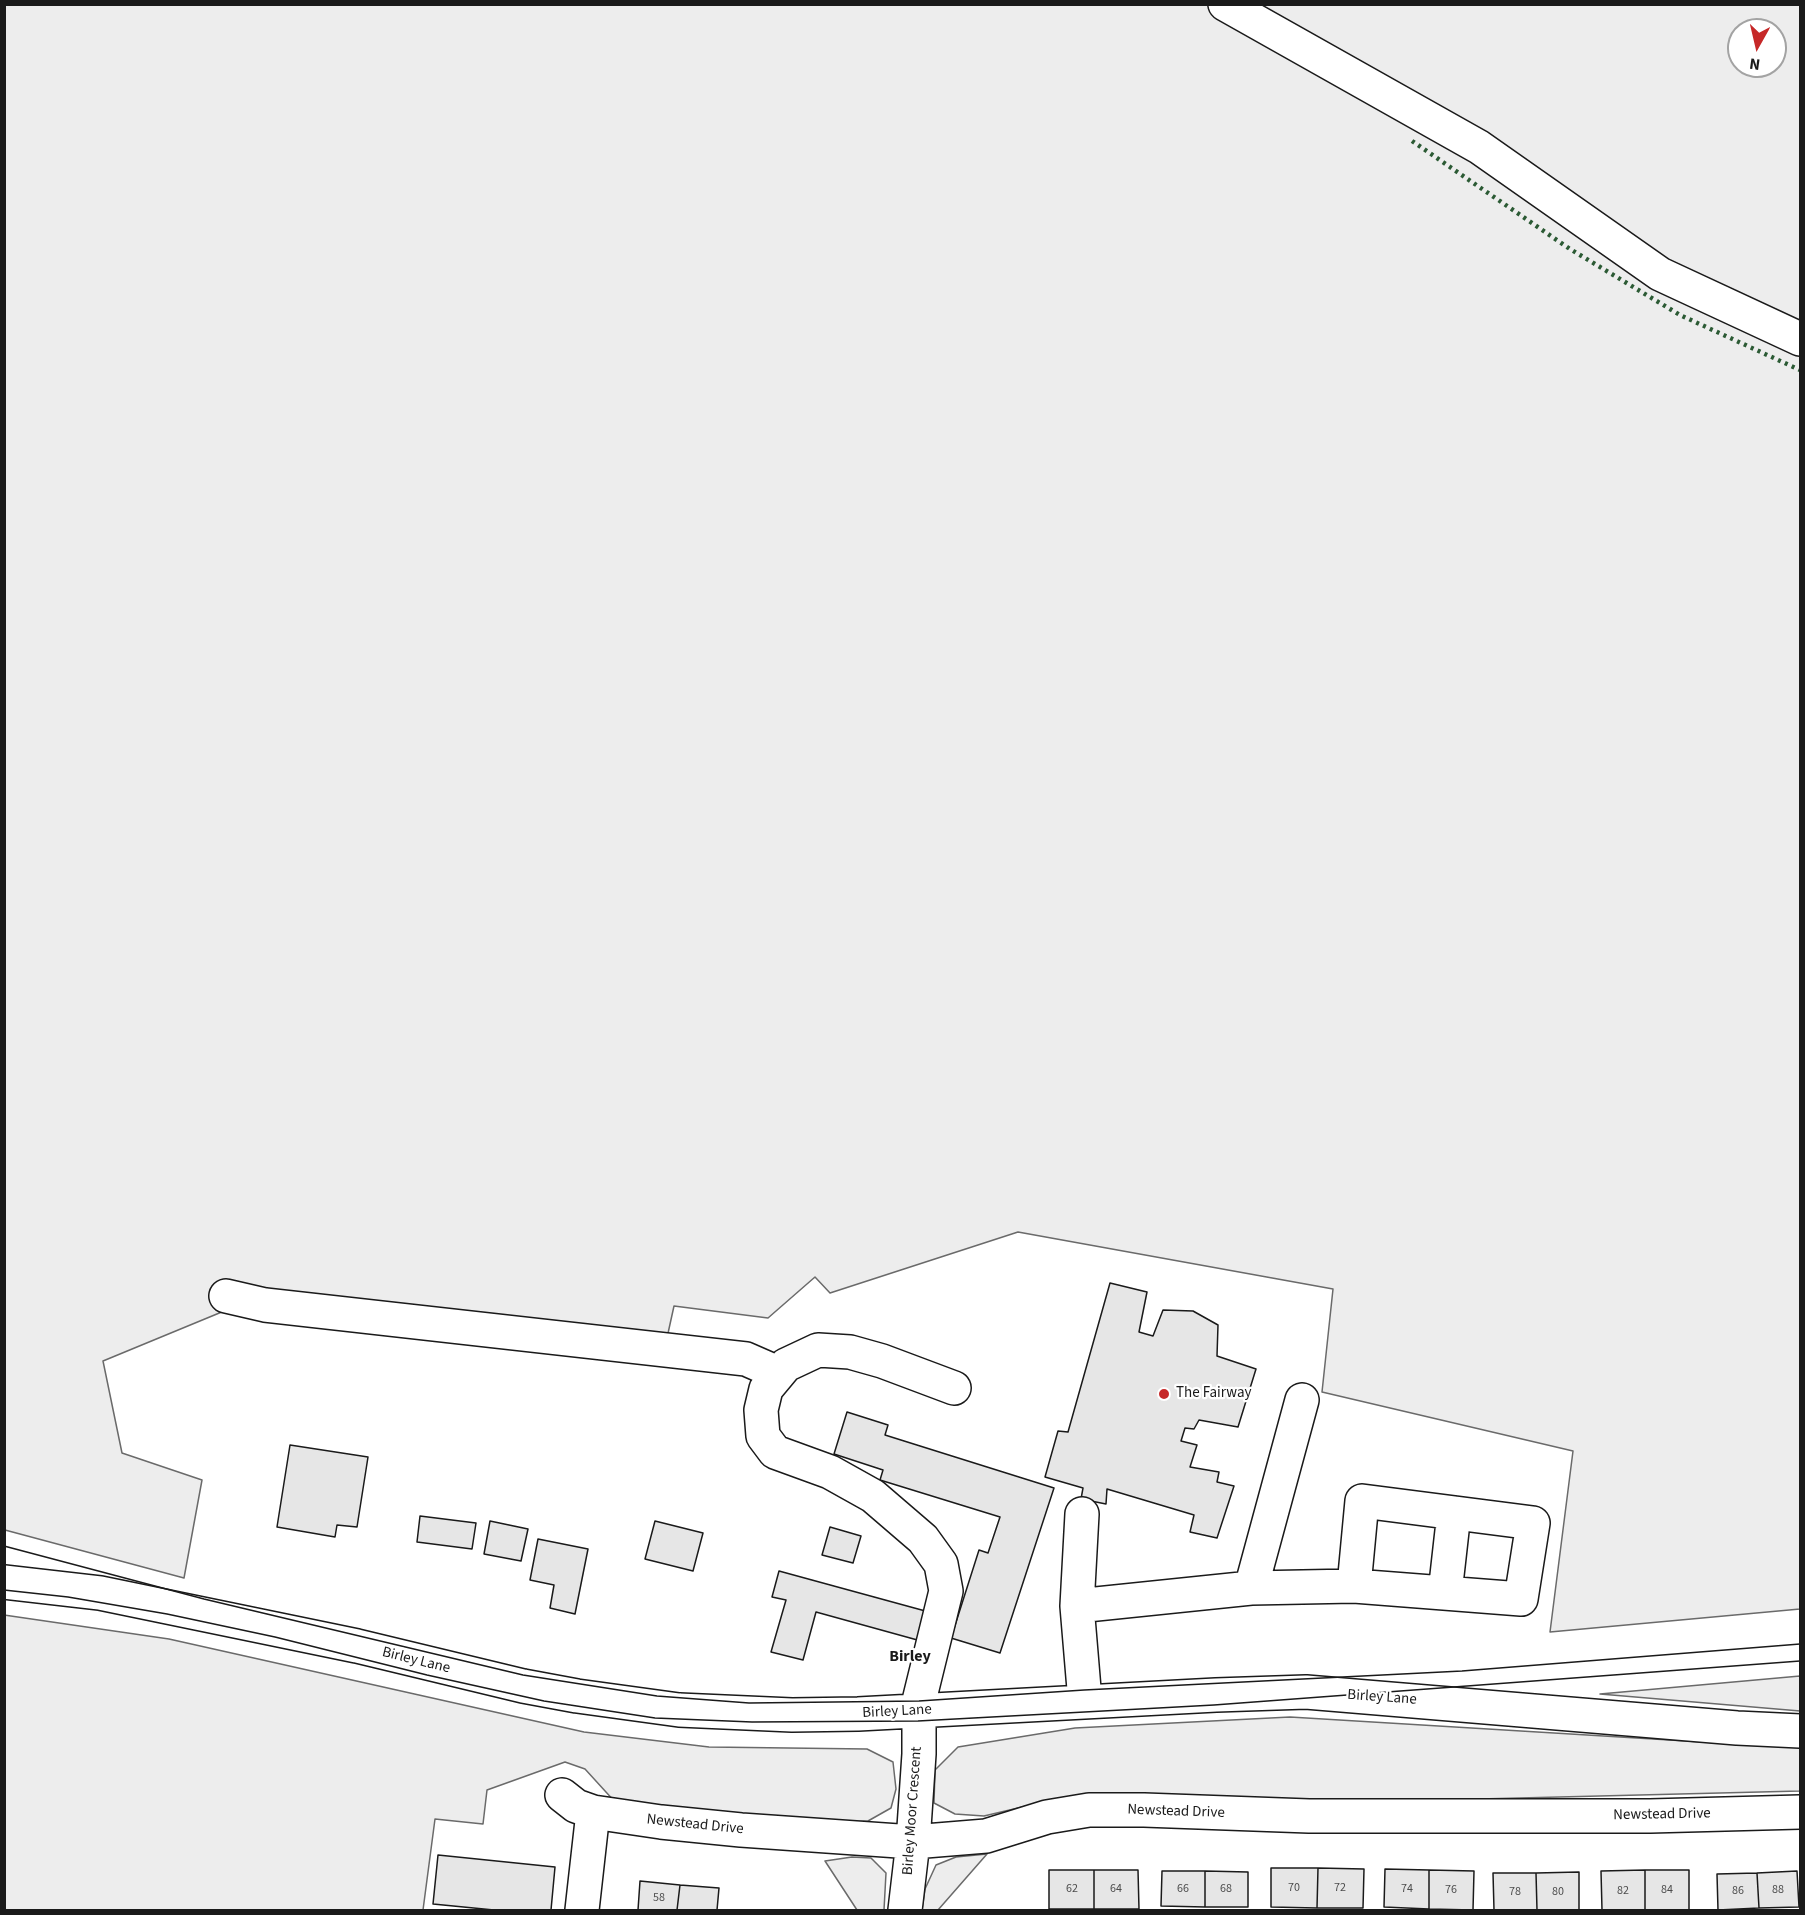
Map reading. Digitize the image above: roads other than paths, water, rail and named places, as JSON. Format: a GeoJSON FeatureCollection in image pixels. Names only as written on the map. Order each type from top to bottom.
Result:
{"type":"FeatureCollection","features":[{"type":"Feature","properties":{"kind":"street"},"geometry":{"type":"LineString","coordinates":[[1225,4],[1479,147],[1660,274],[1800,339]]}},
{"type":"Feature","properties":{"kind":"street"},"geometry":{"type":"LineString","coordinates":[[226,1296],[265,1305],[746,1359],[778,1373],[786,1365],[818,1350],[850,1352],[882,1361],[954,1388]]}},
{"type":"Feature","properties":{"kind":"street","name":"Birley Moor Crescent"},"geometry":{"type":"LineString","coordinates":[[778,1373],[765,1389],[761,1410],[763,1436],[775,1452],[830,1472],[873,1496],[923,1539],[941,1564],[946,1591],[925,1672],[918,1712],[919,1754],[913,1842],[905,1911]]}},
{"type":"Feature","properties":{"kind":"street"},"geometry":{"type":"LineString","coordinates":[[1251,1588],[1302,1400]]}},
{"type":"Feature","properties":{"kind":"street"},"geometry":{"type":"LineString","coordinates":[[1077,1606],[1251,1588],[1354,1586],[1521,1599],[1533,1523],[1362,1501],[1354,1586]]}},
{"type":"Feature","properties":{"kind":"street"},"geometry":{"type":"LineString","coordinates":[[1445,1593],[1454,1513]]}},
{"type":"Feature","properties":{"kind":"street"},"geometry":{"type":"LineString","coordinates":[[1082,1514],[1077,1606],[1085,1701]]}},
{"type":"Feature","properties":{"kind":"street","name":"Birley Lane"},"geometry":{"type":"LineString","coordinates":[[4,1582],[100,1593],[357,1646],[482,1677],[577,1696],[680,1710],[858,1714],[1085,1701],[1306,1692],[1737,1728],[1800,1731]]}},
{"type":"Feature","properties":{"kind":"street","name":"Newstead Drive"},"geometry":{"type":"LineString","coordinates":[[562,1795],[576,1806],[593,1812],[730,1829],[913,1842],[986,1836],[1047,1817],[1089,1810],[1309,1816],[1650,1816],[1800,1812]]}},
{"type":"Feature","properties":{"kind":"street"},"geometry":{"type":"LineString","coordinates":[[582,1911],[593,1812]]}},
{"type":"Feature","properties":{"kind":"tram line"},"geometry":{"type":"LineString","coordinates":[[4,1546],[204,1599],[523,1675],[657,1696],[749,1703],[919,1701],[1084,1690],[1462,1671],[1800,1644]]}},
{"type":"Feature","properties":{"kind":"tram line"},"geometry":{"type":"LineString","coordinates":[[4,1590],[68,1597],[167,1614],[275,1637],[544,1701],[655,1718],[752,1722],[918,1721],[1214,1705],[1800,1661]]}},
{"type":"Feature","properties":{"kind":"place","name":"The Fairway"},"geometry":{"type":"Point","coordinates":[1164,1394]}},
{"type":"Feature","properties":{"kind":"district","name":"Birley"},"geometry":{"type":"Point","coordinates":[910,1657]}}]}
